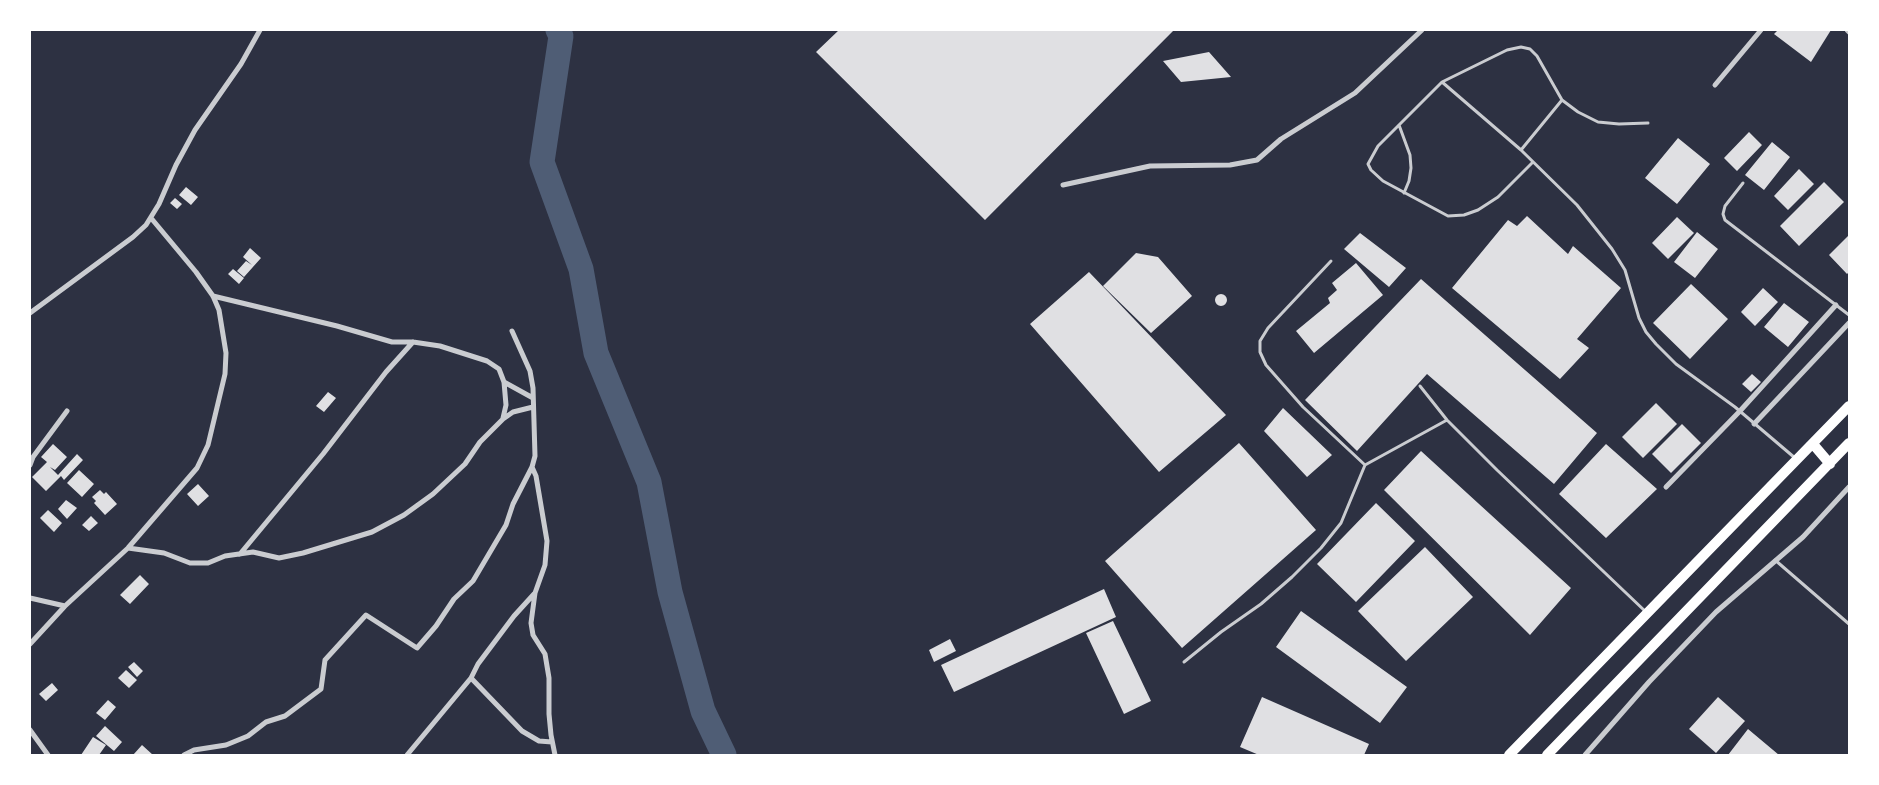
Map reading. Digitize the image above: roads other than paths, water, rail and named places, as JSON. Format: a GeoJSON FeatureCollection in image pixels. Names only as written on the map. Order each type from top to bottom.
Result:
{"type":"FeatureCollection","features":[{"type":"Feature","properties":{"kind":"main road"},"geometry":{"type":"LineString","coordinates":[[1509,755],[1849,406]]}},
{"type":"Feature","properties":{"kind":"main road"},"geometry":{"type":"LineString","coordinates":[[1547,755],[1849,443]]}},
{"type":"Feature","properties":{"kind":"main road"},"geometry":{"type":"LineString","coordinates":[[1813,444],[1830,464]]}},
{"type":"Feature","properties":{"kind":"street"},"geometry":{"type":"LineString","coordinates":[[30,313],[133,237],[146,225],[159,204],[176,165],[195,130],[241,64],[260,30]]}},
{"type":"Feature","properties":{"kind":"street"},"geometry":{"type":"LineString","coordinates":[[1063,185],[1150,166],[1230,165],[1257,160],[1281,139],[1355,93],[1422,30]]}},
{"type":"Feature","properties":{"kind":"street"},"geometry":{"type":"LineString","coordinates":[[1716,85],[1761,30]]}},
{"type":"Feature","properties":{"kind":"street"},"geometry":{"type":"LineString","coordinates":[[30,644],[65,606],[128,548],[197,468],[208,445],[225,374],[226,353],[222,323],[214,296],[151,218]]}},
{"type":"Feature","properties":{"kind":"street"},"geometry":{"type":"LineString","coordinates":[[214,296],[337,326],[392,342],[413,342],[440,346],[487,361],[498,369],[504,382],[506,405],[502,418]]}},
{"type":"Feature","properties":{"kind":"street"},"geometry":{"type":"LineString","coordinates":[[1666,487],[1740,411],[1836,305]]}},
{"type":"Feature","properties":{"kind":"street"},"geometry":{"type":"LineString","coordinates":[[1754,424],[1849,323]]}},
{"type":"Feature","properties":{"kind":"street"},"geometry":{"type":"LineString","coordinates":[[184,755],[194,750],[226,745],[248,736],[266,722],[286,716],[321,688],[324,660],[366,615],[417,648],[436,626],[454,599],[473,581],[506,525],[513,504],[532,467],[535,456],[530,371],[512,331]]}},
{"type":"Feature","properties":{"kind":"street"},"geometry":{"type":"LineString","coordinates":[[240,554],[323,454],[386,372],[413,342]]}},
{"type":"Feature","properties":{"kind":"street"},"geometry":{"type":"LineString","coordinates":[[504,382],[533,398]]}},
{"type":"Feature","properties":{"kind":"street"},"geometry":{"type":"LineString","coordinates":[[128,548],[164,553],[190,562],[208,563],[225,556],[253,552],[279,558],[303,553],[372,532],[404,515],[433,494],[465,464],[480,442],[502,418],[513,412],[533,407]]}},
{"type":"Feature","properties":{"kind":"street"},"geometry":{"type":"LineString","coordinates":[[30,465],[33,457],[67,411]]}},
{"type":"Feature","properties":{"kind":"street"},"geometry":{"type":"LineString","coordinates":[[532,467],[536,476],[547,541],[545,565],[535,593],[531,623],[533,635],[545,654],[549,678],[549,714],[555,755]]}},
{"type":"Feature","properties":{"kind":"street"},"geometry":{"type":"LineString","coordinates":[[1584,755],[1649,682],[1716,612],[1803,537],[1849,487]]}},
{"type":"Feature","properties":{"kind":"street"},"geometry":{"type":"LineString","coordinates":[[407,755],[470,678],[500,635],[535,593]]}},
{"type":"Feature","properties":{"kind":"street"},"geometry":{"type":"LineString","coordinates":[[30,598],[65,606]]}},
{"type":"Feature","properties":{"kind":"street"},"geometry":{"type":"LineString","coordinates":[[470,678],[522,730],[540,741],[552,742]]}},
{"type":"Feature","properties":{"kind":"street"},"geometry":{"type":"LineString","coordinates":[[30,730],[48,755]]}},
{"type":"Feature","properties":{"kind":"lane"},"geometry":{"type":"LineString","coordinates":[[1534,162],[1498,198],[1478,210],[1464,215],[1448,216],[1404,193],[1374,174],[1368,164],[1378,146],[1442,82],[1507,50],[1520,47],[1530,49],[1537,56],[1562,100],[1578,112],[1598,122],[1618,124],[1648,123]]}},
{"type":"Feature","properties":{"kind":"lane"},"geometry":{"type":"LineString","coordinates":[[1442,82],[1521,150],[1577,205],[1612,248],[1625,270],[1639,318],[1646,332],[1656,344],[1676,364],[1740,411],[1797,460]]}},
{"type":"Feature","properties":{"kind":"lane"},"geometry":{"type":"LineString","coordinates":[[1521,150],[1562,100]]}},
{"type":"Feature","properties":{"kind":"lane"},"geometry":{"type":"LineString","coordinates":[[1400,125],[1410,155],[1411,168],[1409,181],[1404,193]]}},
{"type":"Feature","properties":{"kind":"lane"},"geometry":{"type":"LineString","coordinates":[[1743,183],[1725,206],[1723,214],[1725,220],[1849,315]]}},
{"type":"Feature","properties":{"kind":"lane"},"geometry":{"type":"LineString","coordinates":[[1331,261],[1268,328],[1260,341],[1260,352],[1266,365],[1303,407],[1365,465]]}},
{"type":"Feature","properties":{"kind":"lane"},"geometry":{"type":"LineString","coordinates":[[1420,386],[1447,420],[1497,470],[1647,612]]}},
{"type":"Feature","properties":{"kind":"lane"},"geometry":{"type":"LineString","coordinates":[[1184,662],[1221,632],[1261,604],[1292,578],[1321,548],[1341,523],[1365,465],[1447,420]]}},
{"type":"Feature","properties":{"kind":"lane"},"geometry":{"type":"LineString","coordinates":[[1775,560],[1849,624]]}},
{"type":"Feature","properties":{"kind":"waterway"},"geometry":{"type":"LineString","coordinates":[[558,30],[561,36],[542,162],[581,269],[596,353],[649,482],[670,592],[703,711],[724,755]]}}]}
